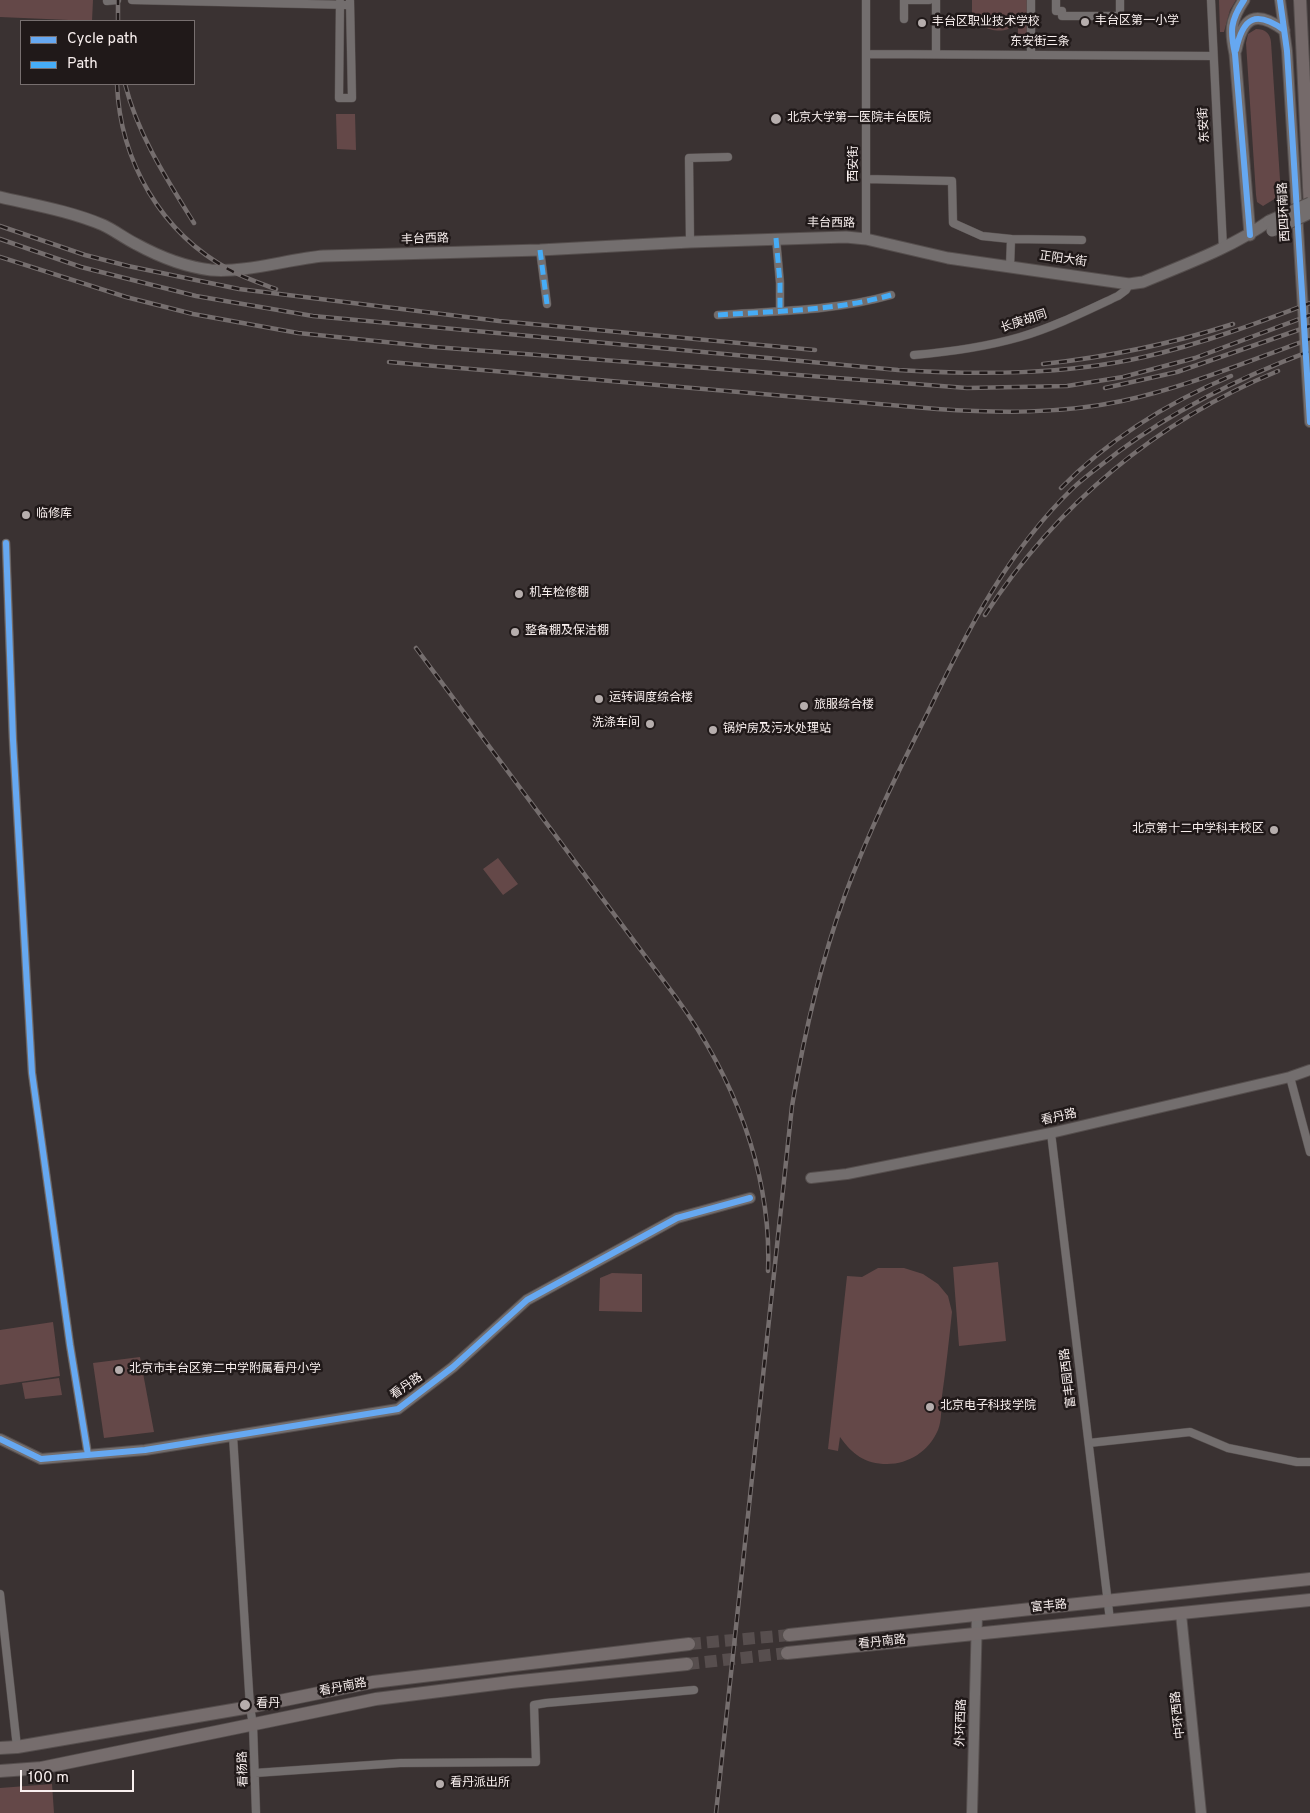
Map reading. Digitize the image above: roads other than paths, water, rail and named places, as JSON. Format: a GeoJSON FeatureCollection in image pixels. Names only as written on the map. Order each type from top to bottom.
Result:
{"type":"FeatureCollection","features":[{"type":"Feature","properties":{"kind":"highway","name":"西四环南路"},"geometry":{"type":"LineString","coordinates":[[1300,0],[1310,208]]}},
{"type":"Feature","properties":{"kind":"main road"},"geometry":{"type":"LineString","coordinates":[[1244,0],[1234,20],[1231,34],[1235,54],[1250,235]]}},
{"type":"Feature","properties":{"kind":"main road"},"geometry":{"type":"LineString","coordinates":[[1235,54],[1243,27],[1251,20],[1262,18],[1284,30]]}},
{"type":"Feature","properties":{"kind":"main road","name":"丰台西路"},"geometry":{"type":"LineString","coordinates":[[0,197],[87,219],[151,251],[210,270],[229,270],[299,258],[324,256],[540,250],[776,238],[846,237],[866,239]]}},
{"type":"Feature","properties":{"kind":"main road","name":"正阳大街"},"geometry":{"type":"LineString","coordinates":[[1271,226],[1310,203]]}},
{"type":"Feature","properties":{"kind":"main road","name":"正阳大街"},"geometry":{"type":"LineString","coordinates":[[866,239],[948,258],[1129,284],[1143,282],[1271,226],[1310,214]]}},
{"type":"Feature","properties":{"kind":"main road","name":"富丰路"},"geometry":{"type":"LineString","coordinates":[[789,1634],[1310,1579]]}},
{"type":"Feature","properties":{"kind":"main road","name":"富丰路"},"geometry":{"type":"LineString","coordinates":[[978,1633],[1310,1600]]}},
{"type":"Feature","properties":{"kind":"main road","name":"看丹南路"},"geometry":{"type":"LineString","coordinates":[[787,1653],[978,1633]]}},
{"type":"Feature","properties":{"kind":"main road","name":"看丹南路"},"geometry":{"type":"LineString","coordinates":[[0,1748],[17,1747],[250,1707],[374,1682],[689,1644]]}},
{"type":"Feature","properties":{"kind":"main road","name":"看丹南路"},"geometry":{"type":"LineString","coordinates":[[0,1771],[41,1768],[376,1699],[511,1682],[687,1664]]}},
{"type":"Feature","properties":{"kind":"street"},"geometry":{"type":"LineString","coordinates":[[132,0],[350,2],[352,98],[339,98],[340,2]]}},
{"type":"Feature","properties":{"kind":"street","name":"西安街"},"geometry":{"type":"LineString","coordinates":[[866,0],[866,239]]}},
{"type":"Feature","properties":{"kind":"street"},"geometry":{"type":"LineString","coordinates":[[904,19],[904,0],[929,0]]}},
{"type":"Feature","properties":{"kind":"street"},"geometry":{"type":"LineString","coordinates":[[936,0],[936,54]]}},
{"type":"Feature","properties":{"kind":"street"},"geometry":{"type":"LineString","coordinates":[[1031,0],[1031,55]]}},
{"type":"Feature","properties":{"kind":"street"},"geometry":{"type":"LineString","coordinates":[[1056,0],[1056,11],[1062,11],[1062,16],[1120,16],[1120,0]]}},
{"type":"Feature","properties":{"kind":"street","name":"东安街"},"geometry":{"type":"LineString","coordinates":[[1211,0],[1224,248]]}},
{"type":"Feature","properties":{"kind":"street","name":"西四环南路"},"geometry":{"type":"LineString","coordinates":[[1280,0],[1287,51],[1310,422]]}},
{"type":"Feature","properties":{"kind":"street","name":"东安街三条"},"geometry":{"type":"LineString","coordinates":[[866,54],[1213,56]]}},
{"type":"Feature","properties":{"kind":"street"},"geometry":{"type":"LineString","coordinates":[[690,242],[689,158],[728,157]]}},
{"type":"Feature","properties":{"kind":"street"},"geometry":{"type":"LineString","coordinates":[[866,179],[952,181],[952,223],[982,236],[1011,239],[1082,240]]}},
{"type":"Feature","properties":{"kind":"street"},"geometry":{"type":"LineString","coordinates":[[776,238],[780,283],[780,311]]}},
{"type":"Feature","properties":{"kind":"street"},"geometry":{"type":"LineString","coordinates":[[1010,267],[1011,239]]}},
{"type":"Feature","properties":{"kind":"street"},"geometry":{"type":"LineString","coordinates":[[540,250],[547,304]]}},
{"type":"Feature","properties":{"kind":"street","name":"长庚胡同"},"geometry":{"type":"LineString","coordinates":[[914,355],[952,352],[1020,337],[1068,319],[1118,296],[1126,290],[1129,284]]}},
{"type":"Feature","properties":{"kind":"street"},"geometry":{"type":"LineString","coordinates":[[718,316],[869,302],[891,296]]}},
{"type":"Feature","properties":{"kind":"street"},"geometry":{"type":"LineString","coordinates":[[6,543],[12,730],[32,1073],[70,1345],[88,1455]]}},
{"type":"Feature","properties":{"kind":"street","name":"看丹路"},"geometry":{"type":"LineString","coordinates":[[811,1178],[847,1174],[1051,1133],[1290,1077],[1310,1070]]}},
{"type":"Feature","properties":{"kind":"street"},"geometry":{"type":"LineString","coordinates":[[1290,1077],[1310,1152]]}},
{"type":"Feature","properties":{"kind":"street","name":"富丰园西路"},"geometry":{"type":"LineString","coordinates":[[1051,1133],[1110,1620]]}},
{"type":"Feature","properties":{"kind":"street","name":"看丹路"},"geometry":{"type":"LineString","coordinates":[[0,1439],[42,1459],[146,1450],[398,1409],[453,1367],[527,1300],[677,1218],[750,1198]]}},
{"type":"Feature","properties":{"kind":"street"},"geometry":{"type":"LineString","coordinates":[[1089,1443],[1190,1432],[1228,1448],[1297,1462],[1310,1462]]}},
{"type":"Feature","properties":{"kind":"street","name":"看杨路"},"geometry":{"type":"LineString","coordinates":[[233,1436],[250,1707],[253,1725],[256,1813]]}},
{"type":"Feature","properties":{"kind":"street"},"geometry":{"type":"LineString","coordinates":[[0,1594],[17,1747]]}},
{"type":"Feature","properties":{"kind":"street","name":"中环西路"},"geometry":{"type":"LineString","coordinates":[[1180,1614],[1202,1813]]}},
{"type":"Feature","properties":{"kind":"street","name":"外环西路"},"geometry":{"type":"LineString","coordinates":[[972,1813],[977,1615]]}},
{"type":"Feature","properties":{"kind":"street"},"geometry":{"type":"LineString","coordinates":[[255,1773],[400,1763],[536,1762],[534,1705],[694,1690]]}},
{"type":"Feature","properties":{"kind":"tunnel"},"geometry":{"type":"LineString","coordinates":[[689,1644],[789,1635]]}},
{"type":"Feature","properties":{"kind":"tunnel"},"geometry":{"type":"LineString","coordinates":[[687,1664],[787,1653]]}},
{"type":"Feature","properties":{"kind":"railway"},"geometry":{"type":"LineString","coordinates":[[118,0],[118,20]]}},
{"type":"Feature","properties":{"kind":"railway"},"geometry":{"type":"LineString","coordinates":[[117,85],[120,113],[126,140],[136,167],[149,192],[165,215],[205,255],[235,273],[276,289]]}},
{"type":"Feature","properties":{"kind":"railway"},"geometry":{"type":"LineString","coordinates":[[125,85],[145,139],[163,173],[194,223]]}},
{"type":"Feature","properties":{"kind":"railway"},"geometry":{"type":"LineString","coordinates":[[0,226],[85,255],[239,289],[499,321],[815,350]]}},
{"type":"Feature","properties":{"kind":"railway"},"geometry":{"type":"LineString","coordinates":[[0,239],[81,267],[196,296],[313,316],[929,372],[1022,372],[1114,363],[1165,352],[1207,340],[1310,303]]}},
{"type":"Feature","properties":{"kind":"railway"},"geometry":{"type":"LineString","coordinates":[[0,257],[126,297],[193,314],[298,333],[434,347],[967,388],[1067,386],[1123,377],[1195,358],[1310,315]]}},
{"type":"Feature","properties":{"kind":"railway"},"geometry":{"type":"LineString","coordinates":[[1043,364],[1139,349],[1233,324]]}},
{"type":"Feature","properties":{"kind":"railway"},"geometry":{"type":"LineString","coordinates":[[1105,388],[1177,372],[1310,326]]}},
{"type":"Feature","properties":{"kind":"railway"},"geometry":{"type":"LineString","coordinates":[[389,362],[937,409],[1030,411],[1099,405],[1170,389],[1310,339]]}},
{"type":"Feature","properties":{"kind":"railway"},"geometry":{"type":"LineString","coordinates":[[716,1813],[792,1106],[807,1026],[820,973],[854,871],[896,776],[960,647],[1010,563],[1050,512],[1089,474],[1163,421],[1234,383],[1310,351]]}},
{"type":"Feature","properties":{"kind":"railway"},"geometry":{"type":"LineString","coordinates":[[985,615],[1013,575],[1044,537],[1077,502],[1113,470],[1151,441],[1191,415],[1234,391],[1278,371]]}},
{"type":"Feature","properties":{"kind":"railway"},"geometry":{"type":"LineString","coordinates":[[1061,488],[1099,453],[1141,423],[1185,398],[1231,376]]}},
{"type":"Feature","properties":{"kind":"railway"},"geometry":{"type":"LineString","coordinates":[[416,648],[675,996],[715,1058],[745,1126],[756,1161],[768,1234],[768,1271]]}},
{"type":"Feature","properties":{"kind":"place","name":"丰台区第一小学"},"geometry":{"type":"Point","coordinates":[1085,22]}},
{"type":"Feature","properties":{"kind":"place","name":"丰台区职业技术学校"},"geometry":{"type":"Point","coordinates":[922,23]}},
{"type":"Feature","properties":{"kind":"place","name":"北京大学第一医院丰台医院"},"geometry":{"type":"Point","coordinates":[776,119]}},
{"type":"Feature","properties":{"kind":"place","name":"临修库"},"geometry":{"type":"Point","coordinates":[26,515]}},
{"type":"Feature","properties":{"kind":"place","name":"机车检修棚"},"geometry":{"type":"Point","coordinates":[519,594]}},
{"type":"Feature","properties":{"kind":"place","name":"整备棚及保洁棚"},"geometry":{"type":"Point","coordinates":[515,632]}},
{"type":"Feature","properties":{"kind":"place","name":"运转调度综合楼"},"geometry":{"type":"Point","coordinates":[599,699]}},
{"type":"Feature","properties":{"kind":"place","name":"旅服综合楼"},"geometry":{"type":"Point","coordinates":[804,706]}},
{"type":"Feature","properties":{"kind":"place","name":"洗涤车间"},"geometry":{"type":"Point","coordinates":[650,724]}},
{"type":"Feature","properties":{"kind":"place","name":"锅炉房及污水处理站"},"geometry":{"type":"Point","coordinates":[713,730]}},
{"type":"Feature","properties":{"kind":"place","name":"北京第十二中学科丰校区"},"geometry":{"type":"Point","coordinates":[1274,830]}},
{"type":"Feature","properties":{"kind":"place","name":"北京市丰台区第二中学附属看丹小学"},"geometry":{"type":"Point","coordinates":[119,1370]}},
{"type":"Feature","properties":{"kind":"place","name":"北京电子科技学院"},"geometry":{"type":"Point","coordinates":[930,1407]}},
{"type":"Feature","properties":{"kind":"place","name":"看丹"},"geometry":{"type":"Point","coordinates":[245,1705]}},
{"type":"Feature","properties":{"kind":"place","name":"看丹派出所"},"geometry":{"type":"Point","coordinates":[440,1784]}}]}
